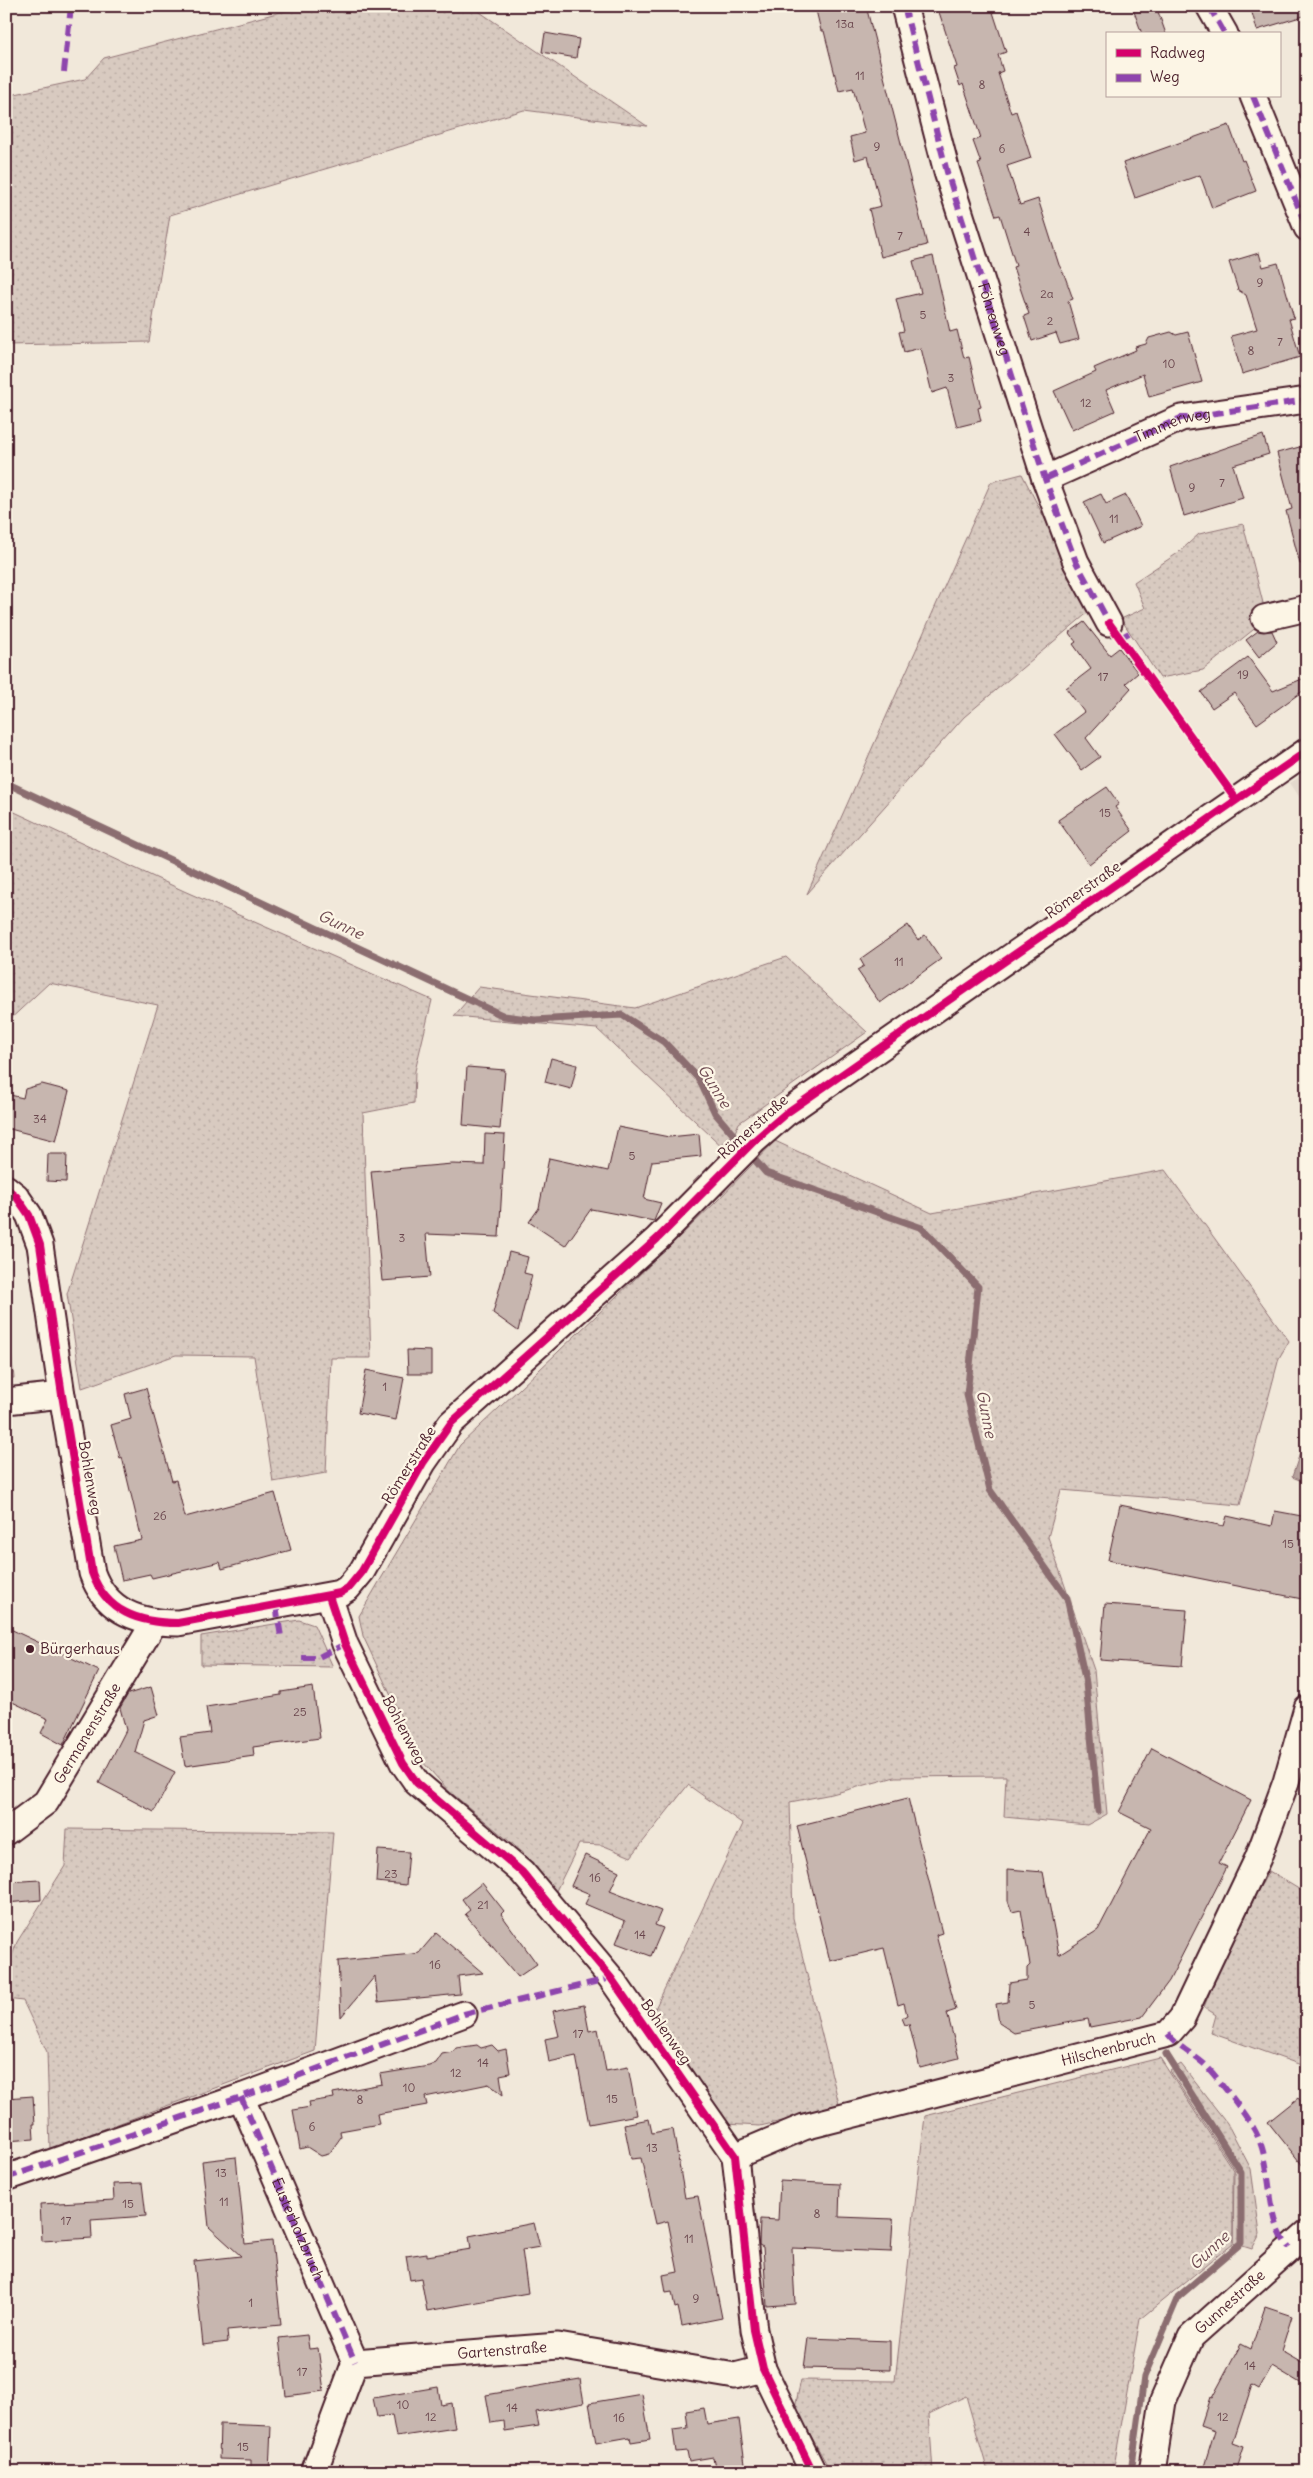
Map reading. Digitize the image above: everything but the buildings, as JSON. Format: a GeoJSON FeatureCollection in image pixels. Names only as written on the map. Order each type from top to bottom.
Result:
{"type":"FeatureCollection","features":[{"type":"Feature","properties":{"kind":"street","name":"Föhrenweg"},"geometry":{"type":"LineString","coordinates":[[904,6],[947,172],[1045,479],[1076,562],[1109,623]]}},
{"type":"Feature","properties":{"kind":"street"},"geometry":{"type":"LineString","coordinates":[[1209,6],[1224,32]]}},
{"type":"Feature","properties":{"kind":"street"},"geometry":{"type":"LineString","coordinates":[[1254,98],[1307,228]]}},
{"type":"Feature","properties":{"kind":"street","name":"Timmerweg"},"geometry":{"type":"LineString","coordinates":[[1045,479],[1181,418],[1307,400]]}},
{"type":"Feature","properties":{"kind":"street"},"geometry":{"type":"LineString","coordinates":[[1264,618],[1307,608]]}},
{"type":"Feature","properties":{"kind":"street","name":"Römerstraße"},"geometry":{"type":"LineString","coordinates":[[329,1596],[348,1588],[362,1571],[423,1463],[452,1423],[657,1239],[755,1140],[785,1114],[1307,752]]}},
{"type":"Feature","properties":{"kind":"street","name":"Bohlenweg"},"geometry":{"type":"LineString","coordinates":[[6,1188],[16,1196],[29,1214],[40,1245],[62,1395],[92,1573],[96,1585],[118,1608],[134,1617],[154,1623],[178,1623],[329,1596],[345,1644],[403,1763],[417,1784],[522,1872],[611,1978],[735,2156],[754,2330],[763,2369],[813,2472]]}},
{"type":"Feature","properties":{"kind":"street"},"geometry":{"type":"LineString","coordinates":[[6,1400],[62,1395]]}},
{"type":"Feature","properties":{"kind":"street","name":"Germanenstraße"},"geometry":{"type":"LineString","coordinates":[[6,1832],[46,1802],[154,1623]]}},
{"type":"Feature","properties":{"kind":"street","name":"Hilschenbruch"},"geometry":{"type":"LineString","coordinates":[[735,2156],[804,2127],[1168,2034],[1182,2018],[1258,1858],[1286,1782],[1307,1708]]}},
{"type":"Feature","properties":{"kind":"street"},"geometry":{"type":"LineString","coordinates":[[6,2178],[240,2097],[464,2014]]}},
{"type":"Feature","properties":{"kind":"street","name":"Eusterholzbruch"},"geometry":{"type":"LineString","coordinates":[[240,2097],[355,2362]]}},
{"type":"Feature","properties":{"kind":"street","name":"Gunnestraße"},"geometry":{"type":"LineString","coordinates":[[1152,2472],[1163,2401],[1191,2337],[1307,2233]]}},
{"type":"Feature","properties":{"kind":"street","name":"Gartenstraße"},"geometry":{"type":"LineString","coordinates":[[355,2362],[558,2346],[735,2376],[763,2369]]}},
{"type":"Feature","properties":{"kind":"street"},"geometry":{"type":"LineString","coordinates":[[314,2472],[355,2362]]}},
{"type":"Feature","properties":{"kind":"shaded area"},"geometry":{"type":"Polygon","coordinates":[[[304,6],[471,6],[647,126],[524,110],[170,215],[149,342],[6,345],[6,96],[85,79],[104,58],[304,6]]]}},
{"type":"Feature","properties":{"kind":"shaded area"},"geometry":{"type":"Polygon","coordinates":[[[1022,474],[1091,610],[964,717],[807,894],[991,482],[1022,474]]]}},
{"type":"Feature","properties":{"kind":"shaded area"},"geometry":{"type":"Polygon","coordinates":[[[1243,524],[1264,607],[1258,626],[1203,670],[1160,678],[1121,619],[1145,608],[1134,582],[1178,553],[1199,534],[1243,524]]]}},
{"type":"Feature","properties":{"kind":"shaded area"},"geometry":{"type":"Polygon","coordinates":[[[1307,772],[1307,808],[1290,783],[1307,772]]]}},
{"type":"Feature","properties":{"kind":"shaded area"},"geometry":{"type":"Polygon","coordinates":[[[6,808],[184,891],[432,1000],[415,1071],[414,1103],[363,1113],[371,1358],[331,1358],[326,1473],[273,1482],[254,1356],[176,1355],[82,1388],[67,1294],[158,1005],[49,983],[6,1023],[6,808]]]}},
{"type":"Feature","properties":{"kind":"shaded area"},"geometry":{"type":"Polygon","coordinates":[[[786,957],[867,1032],[739,1123],[727,1151],[597,1029],[454,1016],[479,987],[635,1008],[786,957]]]}},
{"type":"Feature","properties":{"kind":"shaded area"},"geometry":{"type":"Polygon","coordinates":[[[775,1141],[932,1213],[1165,1170],[1289,1341],[1279,1358],[1240,1505],[1061,1490],[1048,1537],[1094,1670],[1107,1814],[1087,1825],[1004,1817],[1006,1776],[895,1777],[832,1794],[790,1802],[793,1918],[840,2108],[760,2126],[725,2124],[652,2015],[743,1824],[688,1785],[631,1857],[602,1845],[579,1844],[555,1893],[522,1852],[449,1791],[421,1760],[363,1636],[359,1616],[460,1445],[716,1202],[775,1141]]]}},
{"type":"Feature","properties":{"kind":"shaded area"},"geometry":{"type":"Polygon","coordinates":[[[6,1309],[14,1378],[6,1378],[6,1309]]]}},
{"type":"Feature","properties":{"kind":"shaded area"},"geometry":{"type":"Polygon","coordinates":[[[1303,1444],[1307,1445],[1305,1482],[1292,1477],[1303,1444]]]}},
{"type":"Feature","properties":{"kind":"shaded area"},"geometry":{"type":"Polygon","coordinates":[[[299,1620],[314,1625],[333,1667],[201,1665],[201,1636],[299,1620]]]}},
{"type":"Feature","properties":{"kind":"shaded area"},"geometry":{"type":"Polygon","coordinates":[[[67,1829],[333,1832],[315,2051],[50,2149],[47,2052],[23,2001],[6,1999],[6,1973],[17,1942],[65,1866],[67,1829]]]}},
{"type":"Feature","properties":{"kind":"shaded area"},"geometry":{"type":"Polygon","coordinates":[[[1269,1871],[1307,1894],[1307,2067],[1211,2033],[1216,2015],[1204,2007],[1232,1936],[1269,1871]]]}},
{"type":"Feature","properties":{"kind":"shaded area"},"geometry":{"type":"Polygon","coordinates":[[[1160,2058],[1233,2170],[1233,2242],[1234,2169],[1170,2071],[1181,2064],[1227,2123],[1251,2169],[1260,2234],[1252,2249],[1233,2243],[1140,2319],[1113,2472],[988,2472],[966,2396],[929,2414],[933,2472],[831,2472],[795,2407],[801,2380],[895,2381],[925,2116],[1160,2058]]]}},
{"type":"Feature","properties":{"kind":"waterway","name":"Gunne"},"geometry":{"type":"LineString","coordinates":[[6,783],[504,1016],[535,1020],[622,1015],[664,1042],[699,1079],[715,1113],[766,1173],[922,1228],[978,1287],[967,1395],[990,1490],[1067,1598],[1086,1683],[1098,1811]]}},
{"type":"Feature","properties":{"kind":"waterway","name":"Gunne"},"geometry":{"type":"LineString","coordinates":[[1131,2472],[1144,2377],[1178,2297],[1241,2243],[1241,2172],[1166,2054]]}},
{"type":"Feature","properties":{"kind":"marked path"},"geometry":{"type":"LineString","coordinates":[[64,72],[71,6]]}},
{"type":"Feature","properties":{"kind":"marked path"},"geometry":{"type":"LineString","coordinates":[[904,6],[947,172],[1045,479],[1076,562],[1111,626]]}},
{"type":"Feature","properties":{"kind":"marked path"},"geometry":{"type":"LineString","coordinates":[[1209,6],[1224,32]]}},
{"type":"Feature","properties":{"kind":"marked path"},"geometry":{"type":"LineString","coordinates":[[1254,98],[1307,228]]}},
{"type":"Feature","properties":{"kind":"marked path"},"geometry":{"type":"LineString","coordinates":[[1045,479],[1181,418],[1307,400]]}},
{"type":"Feature","properties":{"kind":"marked path"},"geometry":{"type":"LineString","coordinates":[[1120,638],[1129,633]]}},
{"type":"Feature","properties":{"kind":"marked path"},"geometry":{"type":"LineString","coordinates":[[276,1605],[281,1637]]}},
{"type":"Feature","properties":{"kind":"marked path"},"geometry":{"type":"LineString","coordinates":[[302,1658],[317,1658],[345,1644]]}},
{"type":"Feature","properties":{"kind":"marked path"},"geometry":{"type":"LineString","coordinates":[[6,2178],[241,2097],[464,2014],[611,1978]]}},
{"type":"Feature","properties":{"kind":"marked path"},"geometry":{"type":"LineString","coordinates":[[1168,2034],[1208,2068],[1230,2094],[1254,2129],[1265,2158],[1276,2221],[1281,2235],[1289,2248]]}},
{"type":"Feature","properties":{"kind":"marked path"},"geometry":{"type":"LineString","coordinates":[[241,2097],[355,2362]]}},
{"type":"Feature","properties":{"kind":"cycle path"},"geometry":{"type":"LineString","coordinates":[[1109,623],[1236,799]]}},
{"type":"Feature","properties":{"kind":"cycle path"},"geometry":{"type":"LineString","coordinates":[[6,1188],[16,1196],[29,1215],[40,1245],[62,1395],[92,1573],[106,1597],[115,1606],[137,1617],[150,1621],[178,1623],[340,1593],[348,1588],[362,1571],[423,1463],[451,1423],[657,1239],[755,1140],[785,1114],[1307,751]]}},
{"type":"Feature","properties":{"kind":"cycle path"},"geometry":{"type":"LineString","coordinates":[[329,1596],[345,1644],[403,1763],[417,1783],[522,1872],[611,1978],[735,2156],[754,2330],[763,2369],[813,2472]]}},
{"type":"Feature","properties":{"kind":"place","name":"Bürgerhaus"},"geometry":{"type":"Point","coordinates":[30,1649]}}]}
